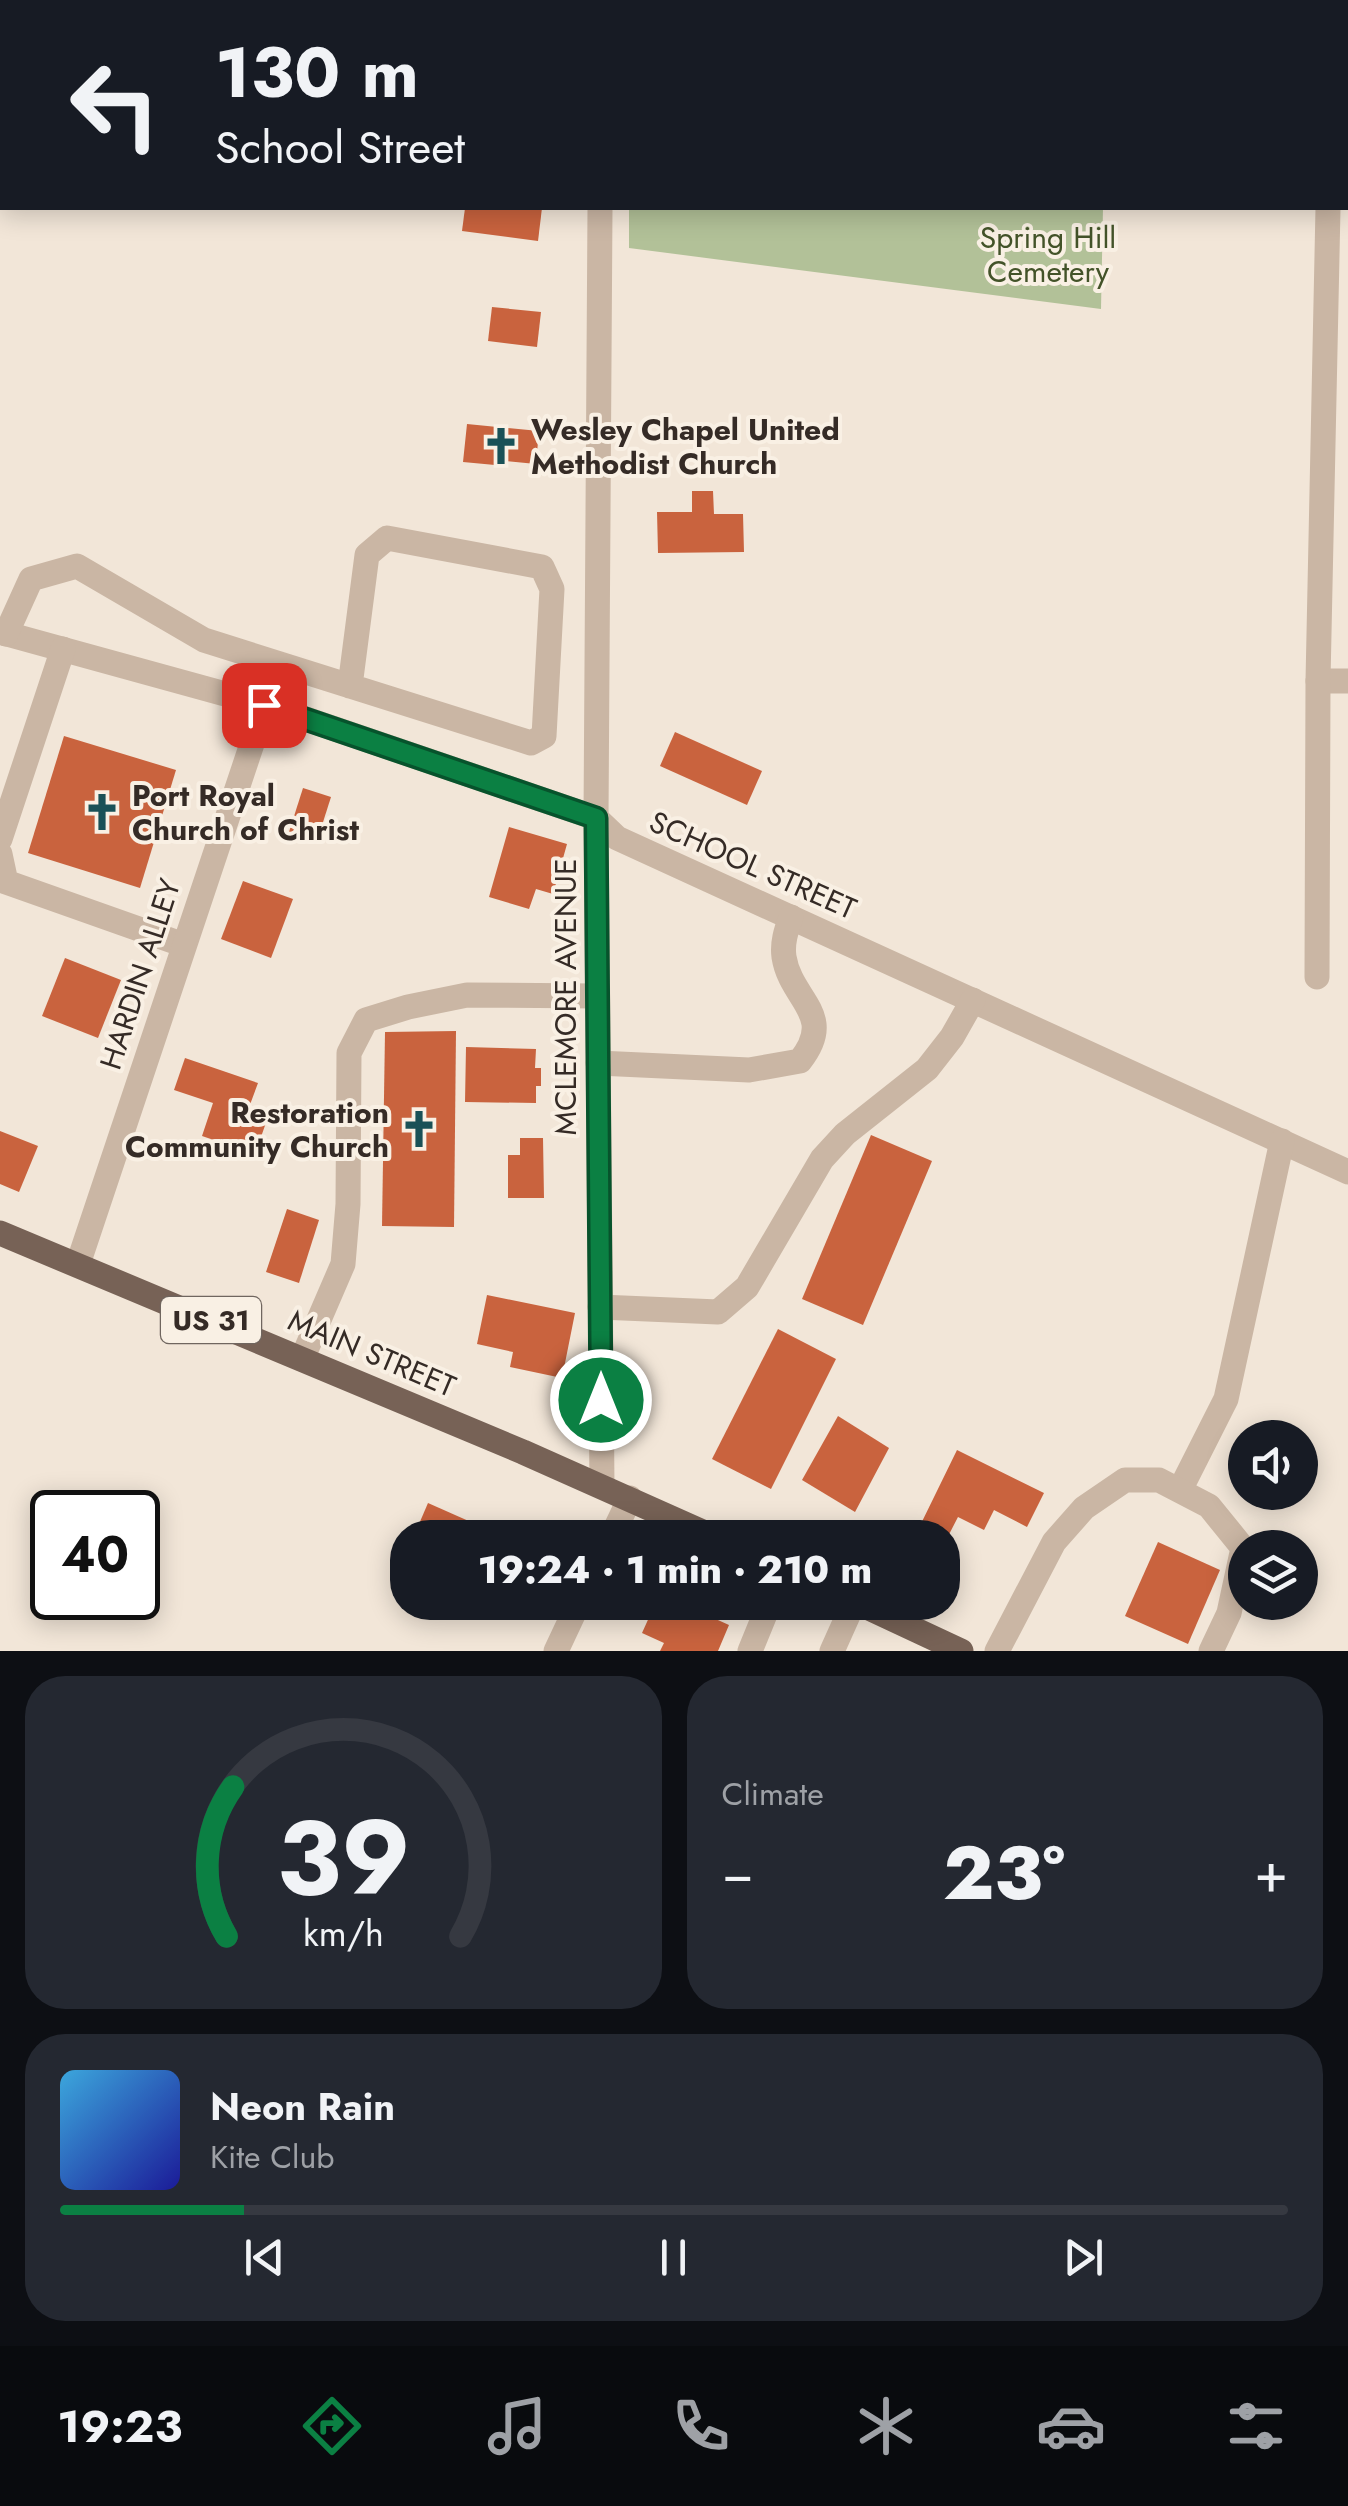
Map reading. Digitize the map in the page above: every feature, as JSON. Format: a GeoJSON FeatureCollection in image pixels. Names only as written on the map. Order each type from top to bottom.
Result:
{"type":"FeatureCollection","features":[{"type":"Feature","properties":{"kind":"main road","name":"MAIN STREET"},"geometry":{"type":"LineString","coordinates":[[0,1232],[677,1520]]}},
{"type":"Feature","properties":{"kind":"main road"},"geometry":{"type":"LineString","coordinates":[[894,1620],[961,1651]]}},
{"type":"Feature","properties":{"kind":"street","name":"MCLEMORE AVENUE"},"geometry":{"type":"LineString","coordinates":[[600,210],[596,818],[602,1486]]}},
{"type":"Feature","properties":{"kind":"street"},"geometry":{"type":"LineString","coordinates":[[1317,977],[1318,681],[1328,210]]}},
{"type":"Feature","properties":{"kind":"street"},"geometry":{"type":"LineString","coordinates":[[3,633],[31,579],[77,566],[204,640],[350,686],[531,743],[544,736],[552,589],[542,567],[387,538],[367,555],[350,686]]}},
{"type":"Feature","properties":{"kind":"street","name":"SCHOOL STREET"},"geometry":{"type":"LineString","coordinates":[[3,633],[264,705],[596,818],[617,838],[1348,1172]]}},
{"type":"Feature","properties":{"kind":"street"},"geometry":{"type":"LineString","coordinates":[[0,840],[63,650]]}},
{"type":"Feature","properties":{"kind":"street"},"geometry":{"type":"LineString","coordinates":[[1318,681],[1348,681]]}},
{"type":"Feature","properties":{"kind":"street","name":"HARDIN ALLEY"},"geometry":{"type":"LineString","coordinates":[[78,1264],[264,705]]}},
{"type":"Feature","properties":{"kind":"street"},"geometry":{"type":"LineString","coordinates":[[0,854],[6,882],[184,945]]}},
{"type":"Feature","properties":{"kind":"street"},"geometry":{"type":"LineString","coordinates":[[598,1063],[749,1070],[800,1060],[814,1043],[814,1016],[784,960],[783,939],[790,917]]}},
{"type":"Feature","properties":{"kind":"street"},"geometry":{"type":"LineString","coordinates":[[302,1359],[343,1264],[348,1204],[349,1053],[366,1020],[467,995],[598,996]]}},
{"type":"Feature","properties":{"kind":"street"},"geometry":{"type":"LineString","coordinates":[[600,1307],[718,1312],[747,1287],[822,1159],[844,1134],[927,1068],[952,1037],[973,1000]]}},
{"type":"Feature","properties":{"kind":"street"},"geometry":{"type":"LineString","coordinates":[[1180,1490],[1226,1399],[1282,1141]]}},
{"type":"Feature","properties":{"kind":"street"},"geometry":{"type":"LineString","coordinates":[[997,1651],[1054,1542],[1084,1508],[1125,1480],[1159,1480],[1210,1506],[1243,1548],[1229,1613],[1211,1651]]}},
{"type":"Feature","properties":{"kind":"street"},"geometry":{"type":"LineString","coordinates":[[620,1520],[630,1498]]}},
{"type":"Feature","properties":{"kind":"street"},"geometry":{"type":"LineString","coordinates":[[556,1651],[571,1620]]}},
{"type":"Feature","properties":{"kind":"street"},"geometry":{"type":"LineString","coordinates":[[750,1651],[763,1620]]}},
{"type":"Feature","properties":{"kind":"street"},"geometry":{"type":"LineString","coordinates":[[832,1651],[847,1620]]}},
{"type":"Feature","properties":{"kind":"green space","name":"Spring Hill Cemetery"},"geometry":{"type":"Polygon","coordinates":[[[629,210],[1103,210],[1101,309],[629,248],[629,210]]]}},
{"type":"Feature","properties":{"kind":"building"},"geometry":{"type":"Polygon","coordinates":[[[465,210],[542,210],[538,241],[462,231],[465,210]]]}},
{"type":"Feature","properties":{"kind":"building"},"geometry":{"type":"Polygon","coordinates":[[[492,307],[541,312],[537,347],[488,341],[492,307]]]}},
{"type":"Feature","properties":{"kind":"building","name":"Wesley Chapel United Methodist Church"},"geometry":{"type":"Polygon","coordinates":[[[467,424],[539,431],[536,464],[463,462],[467,424]]]}},
{"type":"Feature","properties":{"kind":"building"},"geometry":{"type":"Polygon","coordinates":[[[692,491],[713,491],[714,514],[743,514],[744,552],[658,553],[657,512],[692,512],[692,491]]]}},
{"type":"Feature","properties":{"kind":"building"},"geometry":{"type":"Polygon","coordinates":[[[675,732],[762,771],[747,805],[660,766],[675,732]]]}},
{"type":"Feature","properties":{"kind":"building","name":"Port Royal Church of Christ"},"geometry":{"type":"Polygon","coordinates":[[[64,736],[176,770],[140,888],[28,853],[64,736]]]}},
{"type":"Feature","properties":{"kind":"building"},"geometry":{"type":"Polygon","coordinates":[[[303,788],[331,797],[317,841],[289,832],[303,788]]]}},
{"type":"Feature","properties":{"kind":"building"},"geometry":{"type":"Polygon","coordinates":[[[509,827],[567,844],[553,894],[536,889],[529,909],[489,897],[509,827]]]}},
{"type":"Feature","properties":{"kind":"building"},"geometry":{"type":"Polygon","coordinates":[[[243,881],[293,899],[271,958],[221,939],[243,881]]]}},
{"type":"Feature","properties":{"kind":"building"},"geometry":{"type":"Polygon","coordinates":[[[65,958],[121,980],[98,1038],[42,1016],[65,958]]]}},
{"type":"Feature","properties":{"kind":"building","name":"Restoration Community Church"},"geometry":{"type":"Polygon","coordinates":[[[456,1031],[454,1227],[382,1226],[385,1032],[456,1031]]]}},
{"type":"Feature","properties":{"kind":"building"},"geometry":{"type":"Polygon","coordinates":[[[466,1047],[536,1049],[535,1068],[541,1068],[541,1086],[536,1086],[536,1103],[465,1102],[466,1047]]]}},
{"type":"Feature","properties":{"kind":"building"},"geometry":{"type":"Polygon","coordinates":[[[185,1058],[258,1083],[248,1110],[268,1117],[255,1154],[202,1136],[213,1103],[174,1090],[185,1058]]]}},
{"type":"Feature","properties":{"kind":"building"},"geometry":{"type":"Polygon","coordinates":[[[0,1131],[38,1146],[19,1192],[0,1184],[0,1131]]]}},
{"type":"Feature","properties":{"kind":"building"},"geometry":{"type":"Polygon","coordinates":[[[871,1135],[932,1161],[863,1325],[802,1299],[871,1135]]]}},
{"type":"Feature","properties":{"kind":"building"},"geometry":{"type":"Polygon","coordinates":[[[520,1138],[543,1138],[544,1198],[508,1198],[508,1155],[520,1155],[520,1138]]]}},
{"type":"Feature","properties":{"kind":"building"},"geometry":{"type":"Polygon","coordinates":[[[287,1209],[319,1220],[299,1283],[266,1272],[287,1209]]]}},
{"type":"Feature","properties":{"kind":"building"},"geometry":{"type":"Polygon","coordinates":[[[487,1295],[575,1313],[562,1378],[510,1367],[513,1352],[477,1344],[487,1295]]]}},
{"type":"Feature","properties":{"kind":"building"},"geometry":{"type":"Polygon","coordinates":[[[778,1329],[836,1359],[771,1489],[712,1459],[778,1329]]]}},
{"type":"Feature","properties":{"kind":"building"},"geometry":{"type":"Polygon","coordinates":[[[838,1416],[889,1448],[855,1512],[802,1480],[838,1416]]]}},
{"type":"Feature","properties":{"kind":"building"},"geometry":{"type":"Polygon","coordinates":[[[957,1450],[1044,1493],[1027,1527],[994,1510],[984,1530],[958,1517],[923,1520],[957,1450]]]}},
{"type":"Feature","properties":{"kind":"building"},"geometry":{"type":"Polygon","coordinates":[[[428,1503],[466,1520],[421,1520],[428,1503]]]}},
{"type":"Feature","properties":{"kind":"building"},"geometry":{"type":"Polygon","coordinates":[[[1158,1542],[1220,1570],[1188,1644],[1125,1616],[1158,1542]]]}},
{"type":"Feature","properties":{"kind":"building"},"geometry":{"type":"Polygon","coordinates":[[[648,1620],[718,1620],[729,1625],[718,1651],[660,1651],[664,1643],[642,1633],[648,1620]]]}},
{"type":"Feature","properties":{"kind":"place","name":"Wesley Chapel United Methodist Church"},"geometry":{"type":"Point","coordinates":[501,446]}},
{"type":"Feature","properties":{"kind":"place","name":"Port Royal Church of Christ"},"geometry":{"type":"Point","coordinates":[102,812]}},
{"type":"Feature","properties":{"kind":"place","name":"Restoration Community Church"},"geometry":{"type":"Point","coordinates":[419,1129]}},
{"type":"Feature","properties":{"kind":"route"},"geometry":{"type":"LineString","coordinates":[[264,705],[596,818],[601,1400]]}}]}
